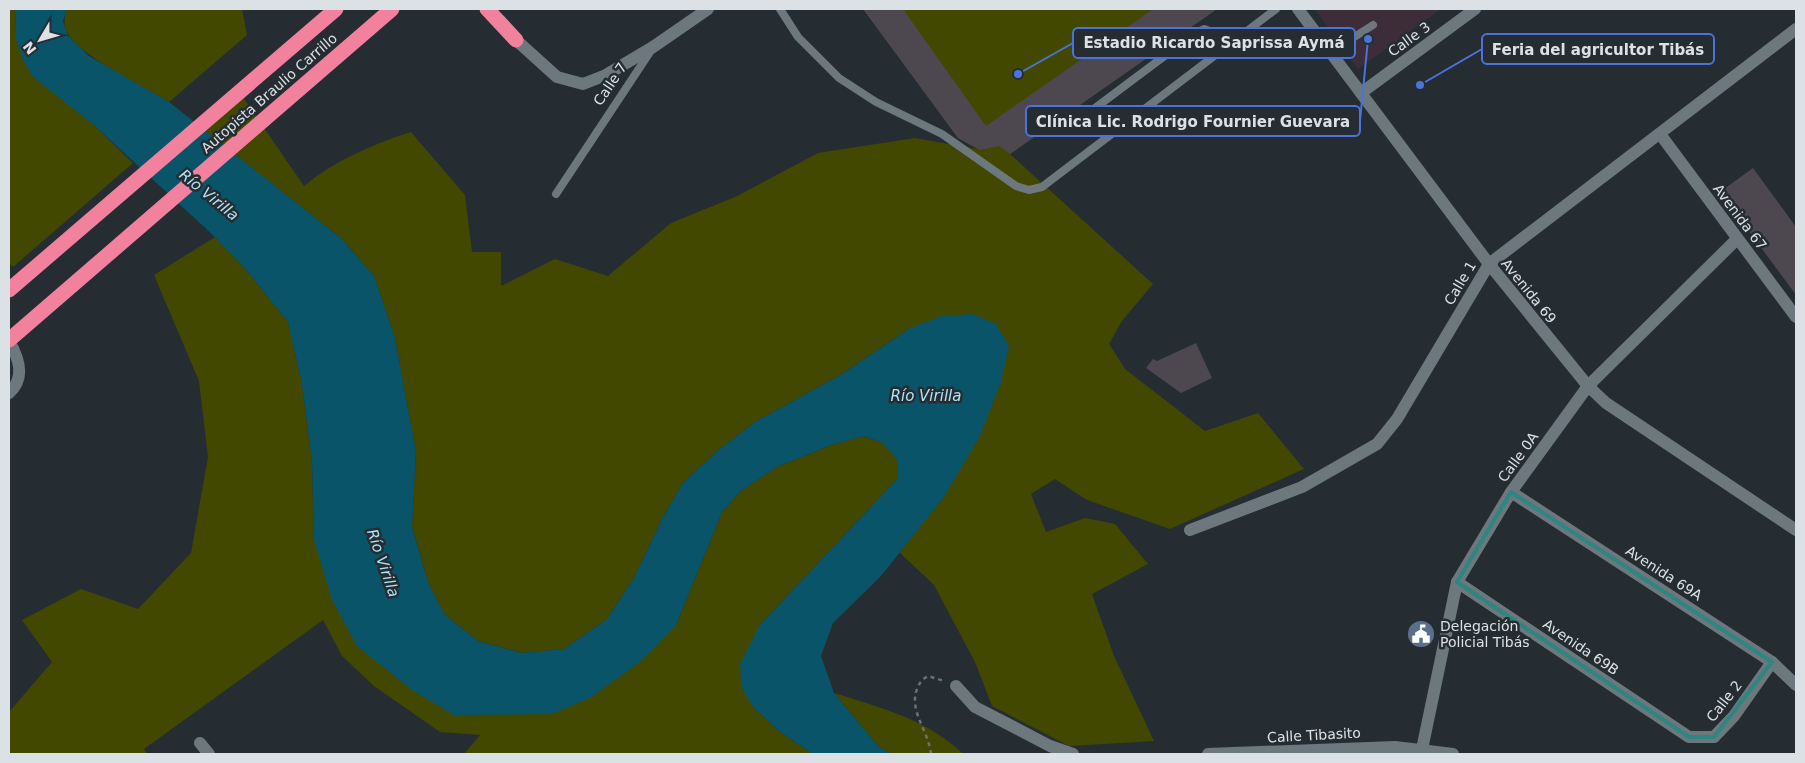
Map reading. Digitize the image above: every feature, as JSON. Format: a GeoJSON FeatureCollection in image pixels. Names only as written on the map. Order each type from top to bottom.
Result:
{"type":"FeatureCollection","features":[{"type":"Feature","properties":{"kind":"highway","name":"Autopista Braulio Carrillo"},"geometry":{"type":"LineString","coordinates":[[9,290],[336,9]]}},
{"type":"Feature","properties":{"kind":"highway","name":"Autopista Braulio Carrillo"},"geometry":{"type":"LineString","coordinates":[[9,340],[392,9]]}},
{"type":"Feature","properties":{"kind":"highway"},"geometry":{"type":"LineString","coordinates":[[487,9],[516,40]]}},
{"type":"Feature","properties":{"kind":"highway"},"geometry":{"type":"LineString","coordinates":[[500,9],[506,24],[516,40]]}},
{"type":"Feature","properties":{"kind":"street","name":"Calle 7"},"geometry":{"type":"LineString","coordinates":[[653,47],[708,9]]}},
{"type":"Feature","properties":{"kind":"street","name":"Avenida 69"},"geometry":{"type":"LineString","coordinates":[[1298,9],[1489,264],[1588,386],[1606,402],[1796,530]]}},
{"type":"Feature","properties":{"kind":"street","name":"Calle 3"},"geometry":{"type":"LineString","coordinates":[[1361,93],[1475,9]]}},
{"type":"Feature","properties":{"kind":"street","name":"Calle 1"},"geometry":{"type":"LineString","coordinates":[[1190,530],[1302,487],[1383,440],[1489,264],[1796,29]]}},
{"type":"Feature","properties":{"kind":"street"},"geometry":{"type":"LineString","coordinates":[[516,40],[557,77],[583,84],[606,75],[653,47]]}},
{"type":"Feature","properties":{"kind":"street","name":"Avenida 67"},"geometry":{"type":"LineString","coordinates":[[1660,134],[1737,239],[1792,302],[1796,317]]}},
{"type":"Feature","properties":{"kind":"street","name":"Calle 0A"},"geometry":{"type":"LineString","coordinates":[[1421,752],[1457,582],[1511,492],[1588,386],[1737,239]]}},
{"type":"Feature","properties":{"kind":"street"},"geometry":{"type":"LineString","coordinates":[[9,340],[18,358],[20,376],[9,393]]}},
{"type":"Feature","properties":{"kind":"street","name":"Avenida 69A"},"geometry":{"type":"LineString","coordinates":[[1511,492],[1772,662],[1796,685]]}},
{"type":"Feature","properties":{"kind":"street","name":"Avenida 69B"},"geometry":{"type":"LineString","coordinates":[[1457,582],[1689,737]]}},
{"type":"Feature","properties":{"kind":"street","name":"Calle 2"},"geometry":{"type":"LineString","coordinates":[[1689,737],[1714,737],[1734,716],[1772,662]]}},
{"type":"Feature","properties":{"kind":"street"},"geometry":{"type":"LineString","coordinates":[[956,686],[975,707],[1050,746],[1072,754]]}},
{"type":"Feature","properties":{"kind":"street"},"geometry":{"type":"LineString","coordinates":[[200,744],[209,754]]}},
{"type":"Feature","properties":{"kind":"street","name":"Calle Tibasito"},"geometry":{"type":"LineString","coordinates":[[1208,754],[1363,747],[1453,754]]}},
{"type":"Feature","properties":{"kind":"lane"},"geometry":{"type":"LineString","coordinates":[[780,9],[798,36],[839,78],[876,102],[942,134],[1016,186],[1029,190],[1042,188],[1276,9]]}},
{"type":"Feature","properties":{"kind":"lane"},"geometry":{"type":"LineString","coordinates":[[1330,52],[1373,25]]}},
{"type":"Feature","properties":{"kind":"lane"},"geometry":{"type":"LineString","coordinates":[[1071,126],[1194,34],[1204,29],[1213,32],[1229,44]]}},
{"type":"Feature","properties":{"kind":"lane","name":"Calle 7"},"geometry":{"type":"LineString","coordinates":[[556,194],[653,47]]}},
{"type":"Feature","properties":{"kind":"path"},"geometry":{"type":"LineString","coordinates":[[931,754],[930,745],[914,709],[915,693],[922,680],[928,676],[956,686]]}},
{"type":"Feature","properties":{"kind":"highlighted area"},"geometry":{"type":"Polygon","coordinates":[[[1511,492],[1772,662],[1714,737],[1689,737],[1457,582],[1511,492]]]}},
{"type":"Feature","properties":{"kind":"shaded area"},"geometry":{"type":"Polygon","coordinates":[[[1315,9],[1441,9],[1358,69],[1315,9]]]}},
{"type":"Feature","properties":{"kind":"green space"},"geometry":{"type":"Polygon","coordinates":[[[9,9],[16,9],[15,36],[95,126],[133,163],[13,267],[9,263],[9,9]]]}},
{"type":"Feature","properties":{"kind":"green space"},"geometry":{"type":"Polygon","coordinates":[[[67,9],[242,9],[247,35],[169,102],[99,61],[74,42],[65,28],[67,9]]]}},
{"type":"Feature","properties":{"kind":"green space"},"geometry":{"type":"Polygon","coordinates":[[[863,9],[1217,9],[1010,154],[1153,284],[1122,321],[1109,344],[1125,369],[1205,431],[1258,413],[1304,469],[1170,529],[1087,500],[1055,479],[1031,494],[1046,532],[1085,518],[1115,524],[1148,564],[1092,594],[1114,656],[1154,741],[1069,746],[992,706],[975,662],[934,585],[899,552],[944,497],[910,328],[842,374],[755,422],[717,451],[682,484],[661,521],[634,578],[607,619],[564,649],[522,653],[478,641],[444,614],[428,582],[412,526],[416,452],[395,338],[374,276],[341,238],[200,127],[240,93],[304,186],[354,154],[411,132],[465,195],[472,252],[501,252],[501,286],[555,259],[608,276],[671,223],[735,197],[818,153],[915,138],[977,149],[958,138],[863,9]]]}},
{"type":"Feature","properties":{"kind":"green space"},"geometry":{"type":"Polygon","coordinates":[[[215,237],[248,272],[288,322],[302,384],[312,462],[314,540],[412,690],[676,625],[722,512],[741,491],[777,467],[831,445],[863,436],[883,443],[899,461],[897,479],[759,626],[753,707],[779,731],[813,754],[464,754],[480,735],[440,732],[374,686],[342,656],[323,620],[144,749],[147,754],[9,754],[9,712],[52,662],[22,620],[81,589],[138,609],[191,553],[208,457],[199,381],[154,275],[215,237]]]}},
{"type":"Feature","properties":{"kind":"green space"},"geometry":{"type":"Polygon","coordinates":[[[834,693],[886,709],[919,723],[950,742],[963,754],[892,754],[879,747],[834,693]]]}},
{"type":"Feature","properties":{"kind":"water","name":"Río Virilla"},"geometry":{"type":"Polygon","coordinates":[[[16,9],[67,9],[63,21],[68,36],[89,56],[169,102],[341,238],[374,276],[395,338],[416,452],[412,527],[428,582],[444,614],[478,641],[522,653],[564,649],[607,619],[634,578],[661,521],[682,484],[717,451],[755,422],[842,374],[910,328],[942,316],[973,314],[996,324],[1009,346],[1001,382],[980,436],[944,497],[881,576],[833,623],[821,656],[834,693],[879,747],[892,754],[813,754],[779,731],[753,707],[741,686],[740,664],[759,626],[897,479],[898,461],[883,443],[864,436],[831,445],[777,467],[741,491],[722,512],[676,625],[640,662],[590,698],[552,714],[454,715],[412,690],[357,646],[332,600],[314,540],[312,462],[302,384],[288,322],[248,272],[215,237],[95,126],[33,77],[23,60],[15,36],[16,9]]]}},
{"type":"Feature","properties":{"kind":"building"},"geometry":{"type":"Polygon","coordinates":[[[863,9],[903,9],[986,126],[1153,9],[1217,9],[1010,154],[999,146],[980,150],[958,138],[863,9]]]}},
{"type":"Feature","properties":{"kind":"building"},"geometry":{"type":"Polygon","coordinates":[[[1753,168],[1796,227],[1796,295],[1720,192],[1753,168]]]}},
{"type":"Feature","properties":{"kind":"building"},"geometry":{"type":"Polygon","coordinates":[[[1196,343],[1212,378],[1181,393],[1146,368],[1153,359],[1157,361],[1196,343]]]}},
{"type":"Feature","properties":{"kind":"place","name":"Clínica Lic. Rodrigo Fournier Guevara"},"geometry":{"type":"Point","coordinates":[1368,39]}},
{"type":"Feature","properties":{"kind":"place","name":"Estadio Ricardo Saprissa Aymá"},"geometry":{"type":"Point","coordinates":[1018,74]}},
{"type":"Feature","properties":{"kind":"place","name":"Feria del agricultor Tibás"},"geometry":{"type":"Point","coordinates":[1420,85]}},
{"type":"Feature","properties":{"kind":"place","name":"Delegación Policial Tibás"},"geometry":{"type":"Point","coordinates":[1421,634]}}]}
